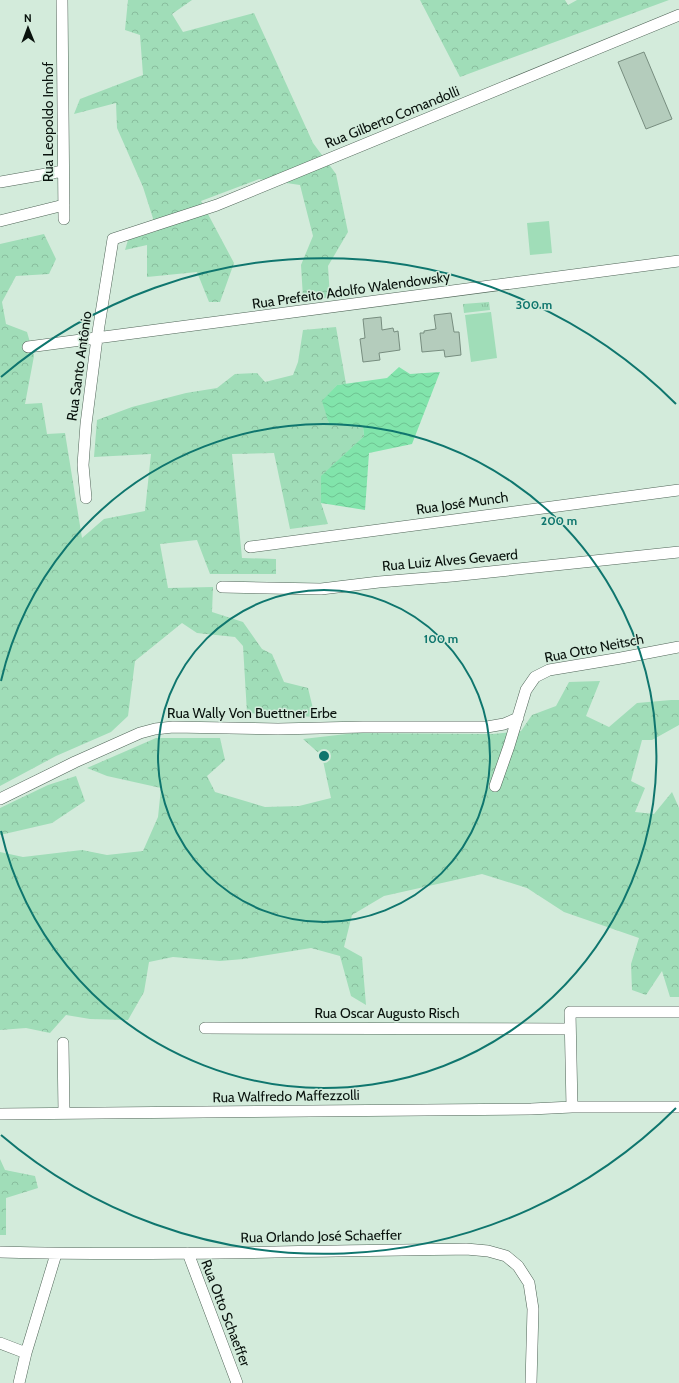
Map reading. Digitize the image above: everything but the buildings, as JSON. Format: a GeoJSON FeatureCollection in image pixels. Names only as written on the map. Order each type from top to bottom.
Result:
{"type":"FeatureCollection","features":[{"type":"Feature","properties":{"kind":"street","name":"Rua Leopoldo Imhof"},"geometry":{"type":"LineString","coordinates":[[62,0],[64,219]]}},
{"type":"Feature","properties":{"kind":"street","name":"Rua Gilberto Comandolli"},"geometry":{"type":"LineString","coordinates":[[113,239],[217,205],[679,15]]}},
{"type":"Feature","properties":{"kind":"street"},"geometry":{"type":"LineString","coordinates":[[0,182],[63,171]]}},
{"type":"Feature","properties":{"kind":"street"},"geometry":{"type":"LineString","coordinates":[[0,220],[64,205]]}},
{"type":"Feature","properties":{"kind":"street","name":"Rua Santo Antônio"},"geometry":{"type":"LineString","coordinates":[[86,498],[83,465],[84,444],[97,338],[113,239]]}},
{"type":"Feature","properties":{"kind":"street","name":"Rua Prefeito Adolfo Walendowsky"},"geometry":{"type":"LineString","coordinates":[[28,347],[679,261]]}},
{"type":"Feature","properties":{"kind":"street","name":"Rua José Munch"},"geometry":{"type":"LineString","coordinates":[[250,547],[679,490]]}},
{"type":"Feature","properties":{"kind":"street","name":"Rua Luiz Alves Gevaerd"},"geometry":{"type":"LineString","coordinates":[[222,587],[321,589],[679,552]]}},
{"type":"Feature","properties":{"kind":"street","name":"Rua Otto Neitsch"},"geometry":{"type":"LineString","coordinates":[[495,786],[526,690],[535,677],[549,670],[621,658],[679,646]]}},
{"type":"Feature","properties":{"kind":"street","name":"Rua Wally Von Buettner Erbe"},"geometry":{"type":"LineString","coordinates":[[0,798],[140,733],[155,729],[173,727],[278,729],[363,727],[487,728],[504,724],[518,718]]}},
{"type":"Feature","properties":{"kind":"street"},"geometry":{"type":"LineString","coordinates":[[572,1106],[570,1012],[679,1012]]}},
{"type":"Feature","properties":{"kind":"street","name":"Rua Oscar Augusto Risch"},"geometry":{"type":"LineString","coordinates":[[205,1028],[570,1029]]}},
{"type":"Feature","properties":{"kind":"street"},"geometry":{"type":"LineString","coordinates":[[63,1043],[64,1113]]}},
{"type":"Feature","properties":{"kind":"street","name":"Rua Walfredo Maffezzolli"},"geometry":{"type":"LineString","coordinates":[[0,1114],[531,1109],[572,1106],[679,1107]]}},
{"type":"Feature","properties":{"kind":"street","name":"Rua Orlando José Schaeffer"},"geometry":{"type":"LineString","coordinates":[[0,1252],[56,1254],[466,1249],[488,1251],[506,1256],[518,1266],[529,1283],[533,1309],[531,1383]]}},
{"type":"Feature","properties":{"kind":"street","name":"Rua Otto Schaeffer"},"geometry":{"type":"LineString","coordinates":[[188,1253],[236,1383]]}},
{"type":"Feature","properties":{"kind":"street"},"geometry":{"type":"LineString","coordinates":[[19,1383],[26,1353],[56,1254]]}},
{"type":"Feature","properties":{"kind":"street"},"geometry":{"type":"LineString","coordinates":[[0,1343],[26,1353]]}},
{"type":"Feature","properties":{"kind":"green space"},"geometry":{"type":"Polygon","coordinates":[[[128,0],[192,0],[172,14],[183,32],[254,13],[313,143],[336,174],[348,232],[328,266],[330,298],[303,298],[301,265],[313,236],[300,185],[259,179],[201,201],[234,263],[220,302],[209,302],[197,272],[147,277],[147,245],[125,250],[128,240],[157,231],[143,187],[117,128],[116,103],[74,114],[80,99],[143,75],[140,35],[125,30],[128,0]]]}},
{"type":"Feature","properties":{"kind":"green space"},"geometry":{"type":"Polygon","coordinates":[[[420,0],[565,0],[568,5],[577,0],[669,0],[460,77],[420,0]]]}},
{"type":"Feature","properties":{"kind":"green space"},"geometry":{"type":"Polygon","coordinates":[[[549,221],[552,253],[530,255],[527,223],[549,221]]]}},
{"type":"Feature","properties":{"kind":"green space"},"geometry":{"type":"Polygon","coordinates":[[[44,234],[56,259],[49,274],[16,276],[2,302],[6,324],[27,332],[34,356],[25,404],[42,403],[47,434],[65,433],[82,538],[104,519],[145,511],[151,454],[94,457],[97,420],[132,407],[186,393],[217,388],[235,374],[257,373],[265,382],[293,375],[298,362],[303,330],[336,327],[346,384],[337,385],[323,401],[329,424],[363,427],[364,436],[322,476],[321,503],[328,524],[290,529],[274,453],[232,454],[242,558],[276,559],[276,574],[210,574],[197,540],[160,544],[168,588],[213,587],[212,612],[243,622],[262,649],[272,654],[284,682],[308,688],[315,717],[247,713],[243,646],[235,637],[197,633],[182,623],[135,661],[128,716],[111,732],[56,756],[0,786],[0,244],[44,234]]]}},
{"type":"Feature","properties":{"kind":"green space"},"geometry":{"type":"Polygon","coordinates":[[[489,302],[490,310],[464,313],[463,304],[489,302]]]}},
{"type":"Feature","properties":{"kind":"green space"},"geometry":{"type":"Polygon","coordinates":[[[491,312],[497,358],[471,362],[465,315],[491,312]]]}},
{"type":"Feature","properties":{"kind":"green space"},"geometry":{"type":"Polygon","coordinates":[[[600,681],[586,716],[609,727],[637,703],[679,700],[679,725],[652,740],[642,740],[631,781],[645,788],[635,812],[654,814],[672,792],[679,808],[679,997],[670,997],[662,971],[646,995],[632,990],[631,964],[639,938],[564,912],[527,888],[482,874],[384,896],[352,915],[344,947],[362,957],[366,1005],[351,996],[340,956],[311,948],[244,959],[220,961],[173,957],[149,962],[144,992],[128,1020],[90,1019],[66,1015],[50,1033],[26,1028],[0,1030],[0,852],[23,857],[82,850],[107,855],[143,851],[158,817],[161,788],[107,776],[87,768],[156,738],[220,738],[225,760],[207,776],[215,792],[265,807],[299,806],[331,798],[322,756],[303,739],[355,733],[493,734],[521,731],[532,715],[556,706],[569,682],[600,681]]]}},
{"type":"Feature","properties":{"kind":"green space"},"geometry":{"type":"Polygon","coordinates":[[[76,776],[85,801],[52,823],[0,835],[0,808],[48,785],[76,776]]]}},
{"type":"Feature","properties":{"kind":"green space"},"geometry":{"type":"Polygon","coordinates":[[[0,1159],[5,1170],[35,1176],[38,1188],[6,1198],[6,1235],[0,1235],[0,1159]]]}},
{"type":"Feature","properties":{"kind":"water"},"geometry":{"type":"Polygon","coordinates":[[[399,367],[410,374],[440,372],[412,444],[369,453],[365,510],[321,503],[321,476],[364,436],[363,427],[329,424],[322,401],[337,385],[387,378],[399,367]]]}}]}
